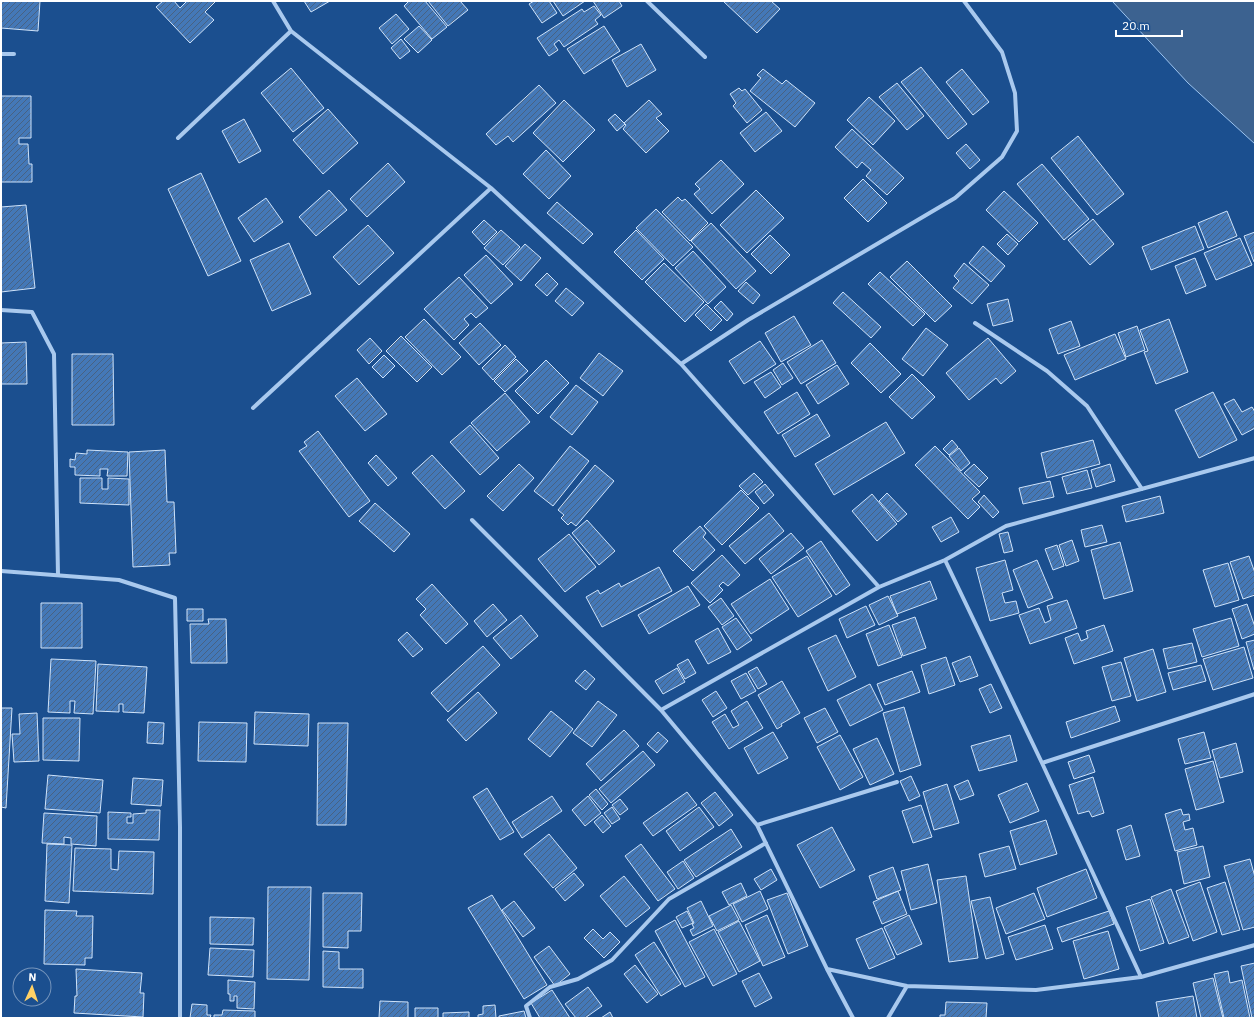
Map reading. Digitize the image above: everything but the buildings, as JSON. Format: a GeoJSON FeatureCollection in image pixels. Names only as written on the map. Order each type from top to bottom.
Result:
{"type":"FeatureCollection","features":[{"type":"Feature","properties":{"kind":"street"},"geometry":{"type":"LineString","coordinates":[[272,1],[291,31],[491,188],[681,364],[879,587]]}},
{"type":"Feature","properties":{"kind":"street"},"geometry":{"type":"LineString","coordinates":[[647,1],[705,57]]}},
{"type":"Feature","properties":{"kind":"street"},"geometry":{"type":"LineString","coordinates":[[681,364],[748,320],[955,198],[1002,158],[1017,131],[1015,93],[1002,52],[964,1]]}},
{"type":"Feature","properties":{"kind":"street"},"geometry":{"type":"LineString","coordinates":[[178,138],[291,31]]}},
{"type":"Feature","properties":{"kind":"street"},"geometry":{"type":"LineString","coordinates":[[1,54],[14,54]]}},
{"type":"Feature","properties":{"kind":"street"},"geometry":{"type":"LineString","coordinates":[[253,408],[491,188]]}},
{"type":"Feature","properties":{"kind":"street"},"geometry":{"type":"LineString","coordinates":[[1,310],[32,312],[54,354],[58,575]]}},
{"type":"Feature","properties":{"kind":"street"},"geometry":{"type":"LineString","coordinates":[[975,323],[1047,371],[1087,406],[1142,488]]}},
{"type":"Feature","properties":{"kind":"street"},"geometry":{"type":"LineString","coordinates":[[661,710],[879,587],[944,560],[1006,526],[1255,458]]}},
{"type":"Feature","properties":{"kind":"street"},"geometry":{"type":"LineString","coordinates":[[472,520],[661,710],[756,825],[827,969],[853,1018]]}},
{"type":"Feature","properties":{"kind":"street"},"geometry":{"type":"LineString","coordinates":[[944,560],[1042,763],[1141,977]]}},
{"type":"Feature","properties":{"kind":"street"},"geometry":{"type":"LineString","coordinates":[[1,572],[119,580],[175,598],[180,827],[180,1018]]}},
{"type":"Feature","properties":{"kind":"street"},"geometry":{"type":"LineString","coordinates":[[1042,763],[1255,694]]}},
{"type":"Feature","properties":{"kind":"street"},"geometry":{"type":"LineString","coordinates":[[756,825],[897,782]]}},
{"type":"Feature","properties":{"kind":"street"},"geometry":{"type":"LineString","coordinates":[[530,1018],[526,1006],[535,997],[550,987],[578,980],[612,960],[669,899],[766,843]]}},
{"type":"Feature","properties":{"kind":"street"},"geometry":{"type":"LineString","coordinates":[[827,969],[908,986],[1036,990],[1141,977],[1255,945]]}},
{"type":"Feature","properties":{"kind":"street"},"geometry":{"type":"LineString","coordinates":[[888,1018],[908,986]]}},
{"type":"Feature","properties":{"kind":"water"},"geometry":{"type":"Polygon","coordinates":[[[1112,1],[1255,1],[1255,144],[1188,83],[1112,1]]]}}]}
